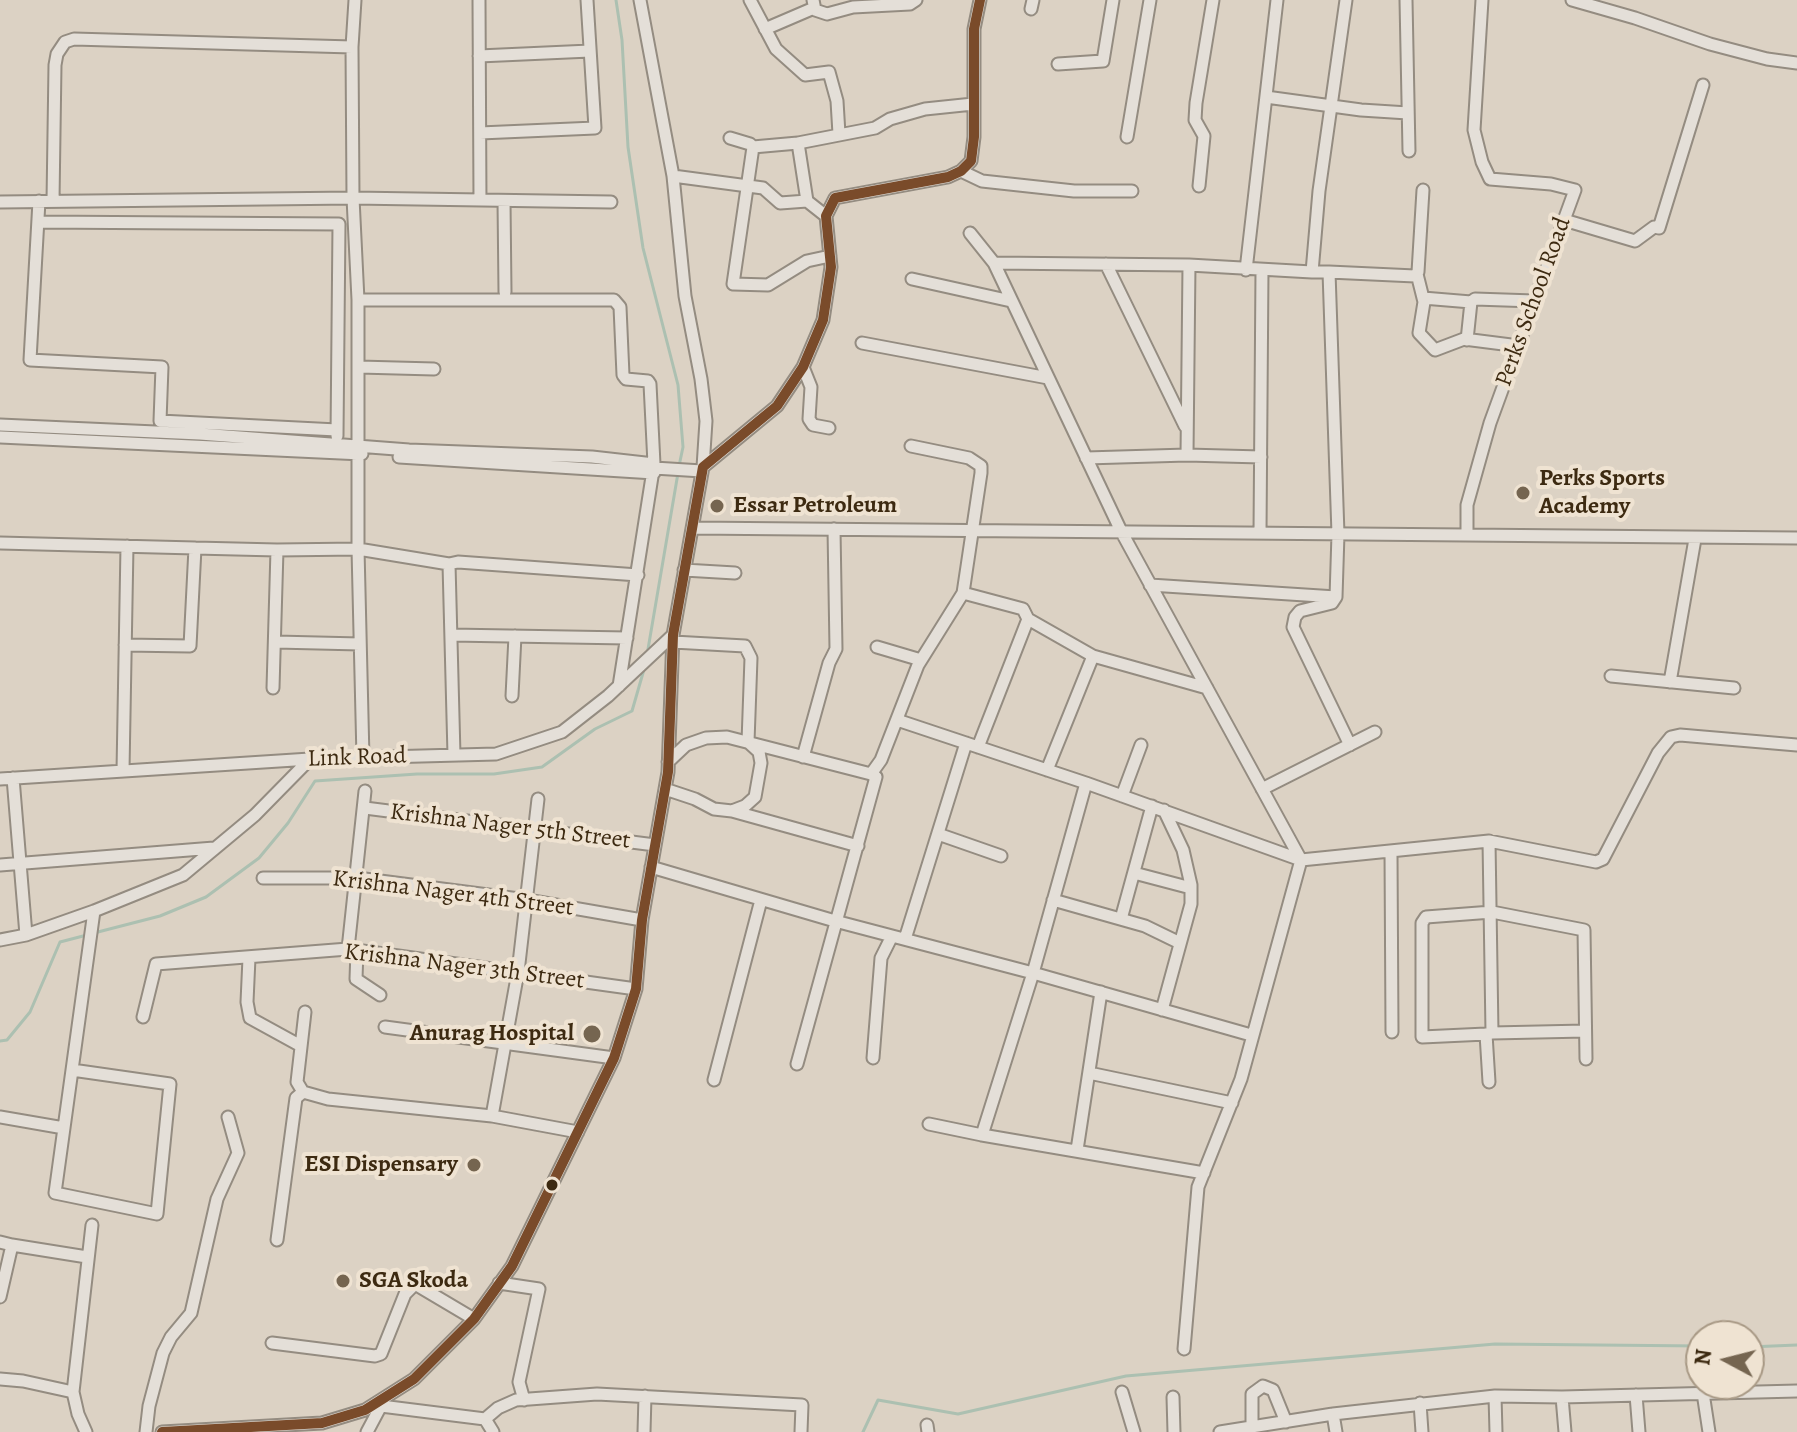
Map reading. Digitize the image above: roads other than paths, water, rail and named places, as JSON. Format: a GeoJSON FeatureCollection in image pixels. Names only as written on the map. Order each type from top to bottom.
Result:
{"type":"FeatureCollection","features":[{"type":"Feature","properties":{"kind":"street"},"geometry":{"type":"LineString","coordinates":[[355,0],[352,47],[353,198],[358,300],[358,549],[363,758]]}},
{"type":"Feature","properties":{"kind":"street"},"geometry":{"type":"LineString","coordinates":[[479,0],[480,200]]}},
{"type":"Feature","properties":{"kind":"street"},"geometry":{"type":"LineString","coordinates":[[480,133],[595,128],[587,0]]}},
{"type":"Feature","properties":{"kind":"street"},"geometry":{"type":"LineString","coordinates":[[162,1432],[322,1423],[383,1402],[414,1379],[474,1319],[512,1266],[614,1058],[636,989],[642,920],[665,789],[669,641],[703,469],[706,421],[685,296],[673,176],[640,0]]}},
{"type":"Feature","properties":{"kind":"street"},"geometry":{"type":"LineString","coordinates":[[750,0],[776,49],[805,75],[829,72],[837,101],[839,134]]}},
{"type":"Feature","properties":{"kind":"street"},"geometry":{"type":"LineString","coordinates":[[765,29],[813,4],[820,14],[827,14],[877,4],[910,4],[916,0]]}},
{"type":"Feature","properties":{"kind":"street"},"geometry":{"type":"LineString","coordinates":[[0,437],[358,450],[703,469],[777,406],[803,367],[823,320],[831,267],[826,216],[835,198],[948,177],[961,171],[971,161],[974,137],[974,29],[980,0]]}},
{"type":"Feature","properties":{"kind":"street"},"geometry":{"type":"LineString","coordinates":[[1058,64],[1103,61],[1113,0]]}},
{"type":"Feature","properties":{"kind":"street"},"geometry":{"type":"LineString","coordinates":[[1127,137],[1150,0]]}},
{"type":"Feature","properties":{"kind":"street"},"geometry":{"type":"LineString","coordinates":[[1199,186],[1204,136],[1195,120],[1196,103],[1213,0]]}},
{"type":"Feature","properties":{"kind":"street"},"geometry":{"type":"LineString","coordinates":[[1246,270],[1277,0]]}},
{"type":"Feature","properties":{"kind":"street"},"geometry":{"type":"LineString","coordinates":[[1312,272],[1319,191],[1346,0]]}},
{"type":"Feature","properties":{"kind":"street"},"geometry":{"type":"LineString","coordinates":[[1406,0],[1409,151]]}},
{"type":"Feature","properties":{"kind":"street","name":"Perks School Road"},"geometry":{"type":"LineString","coordinates":[[1467,535],[1467,505],[1490,423],[1575,190],[1551,184],[1490,179],[1474,130],[1482,0]]}},
{"type":"Feature","properties":{"kind":"street"},"geometry":{"type":"LineString","coordinates":[[1572,0],[1710,44],[1767,59],[1797,63]]}},
{"type":"Feature","properties":{"kind":"street"},"geometry":{"type":"LineString","coordinates":[[53,201],[55,65],[57,54],[65,42],[74,39],[352,47]]}},
{"type":"Feature","properties":{"kind":"street"},"geometry":{"type":"LineString","coordinates":[[479,56],[590,51]]}},
{"type":"Feature","properties":{"kind":"street"},"geometry":{"type":"LineString","coordinates":[[1564,220],[1635,241],[1654,227],[1659,228],[1703,85]]}},
{"type":"Feature","properties":{"kind":"street"},"geometry":{"type":"LineString","coordinates":[[1266,97],[1408,113]]}},
{"type":"Feature","properties":{"kind":"street"},"geometry":{"type":"LineString","coordinates":[[730,138],[753,147],[798,143],[875,128],[890,119],[925,109],[973,104]]}},
{"type":"Feature","properties":{"kind":"street"},"geometry":{"type":"LineString","coordinates":[[798,143],[807,201]]}},
{"type":"Feature","properties":{"kind":"street"},"geometry":{"type":"LineString","coordinates":[[753,147],[733,284],[768,285],[807,261],[830,256]]}},
{"type":"Feature","properties":{"kind":"street"},"geometry":{"type":"LineString","coordinates":[[961,171],[982,181],[998,183],[1074,191],[1132,191]]}},
{"type":"Feature","properties":{"kind":"street"},"geometry":{"type":"LineString","coordinates":[[673,176],[763,188],[780,203],[807,201],[826,216]]}},
{"type":"Feature","properties":{"kind":"street"},"geometry":{"type":"LineString","coordinates":[[1423,190],[1417,274],[1423,298],[1419,333],[1435,350],[1467,340],[1519,346]]}},
{"type":"Feature","properties":{"kind":"street"},"geometry":{"type":"LineString","coordinates":[[0,202],[353,198],[611,202]]}},
{"type":"Feature","properties":{"kind":"street"},"geometry":{"type":"LineString","coordinates":[[39,201],[30,360],[162,367],[160,421],[337,430]]}},
{"type":"Feature","properties":{"kind":"street"},"geometry":{"type":"LineString","coordinates":[[504,201],[505,292]]}},
{"type":"Feature","properties":{"kind":"street"},"geometry":{"type":"LineString","coordinates":[[38,222],[339,224],[337,444]]}},
{"type":"Feature","properties":{"kind":"street"},"geometry":{"type":"LineString","coordinates":[[970,233],[994,263],[1121,531],[1301,860],[1241,1079],[1198,1187],[1184,1349]]}},
{"type":"Feature","properties":{"kind":"street"},"geometry":{"type":"LineString","coordinates":[[994,263],[1189,265],[1246,270],[1417,274]]}},
{"type":"Feature","properties":{"kind":"street"},"geometry":{"type":"LineString","coordinates":[[1106,264],[1187,429]]}},
{"type":"Feature","properties":{"kind":"street"},"geometry":{"type":"LineString","coordinates":[[1187,455],[1189,265]]}},
{"type":"Feature","properties":{"kind":"street"},"geometry":{"type":"LineString","coordinates":[[1260,533],[1262,270]]}},
{"type":"Feature","properties":{"kind":"street"},"geometry":{"type":"LineString","coordinates":[[1329,272],[1338,534],[1336,597],[1332,603],[1300,611],[1293,627],[1350,745]]}},
{"type":"Feature","properties":{"kind":"street"},"geometry":{"type":"LineString","coordinates":[[912,279],[1011,301]]}},
{"type":"Feature","properties":{"kind":"street"},"geometry":{"type":"LineString","coordinates":[[1423,298],[1471,302],[1475,299],[1534,301]]}},
{"type":"Feature","properties":{"kind":"street"},"geometry":{"type":"LineString","coordinates":[[358,300],[614,300],[621,310],[623,375],[626,379],[648,381],[650,384],[654,468],[619,686]]}},
{"type":"Feature","properties":{"kind":"street"},"geometry":{"type":"LineString","coordinates":[[1467,340],[1471,302]]}},
{"type":"Feature","properties":{"kind":"street"},"geometry":{"type":"LineString","coordinates":[[862,343],[1048,378]]}},
{"type":"Feature","properties":{"kind":"street"},"geometry":{"type":"LineString","coordinates":[[359,367],[434,369]]}},
{"type":"Feature","properties":{"kind":"street"},"geometry":{"type":"LineString","coordinates":[[803,367],[811,387],[809,419],[813,425],[829,428]]}},
{"type":"Feature","properties":{"kind":"street"},"geometry":{"type":"LineString","coordinates":[[0,425],[200,434],[337,444],[358,450]]}},
{"type":"Feature","properties":{"kind":"street"},"geometry":{"type":"LineString","coordinates":[[871,774],[881,760],[921,660],[963,593],[981,466],[969,458],[911,446]]}},
{"type":"Feature","properties":{"kind":"street"},"geometry":{"type":"LineString","coordinates":[[1086,458],[1187,455],[1261,457]]}},
{"type":"Feature","properties":{"kind":"street"},"geometry":{"type":"LineString","coordinates":[[692,528],[1797,538]]}},
{"type":"Feature","properties":{"kind":"street"},"geometry":{"type":"LineString","coordinates":[[803,757],[829,663],[836,649],[834,529]]}},
{"type":"Feature","properties":{"kind":"street"},"geometry":{"type":"LineString","coordinates":[[1670,682],[1695,539]]}},
{"type":"Feature","properties":{"kind":"street"},"geometry":{"type":"LineString","coordinates":[[0,543],[358,549],[449,564],[458,562],[638,575]]}},
{"type":"Feature","properties":{"kind":"street"},"geometry":{"type":"LineString","coordinates":[[123,771],[127,546]]}},
{"type":"Feature","properties":{"kind":"street"},"geometry":{"type":"LineString","coordinates":[[125,645],[190,646],[195,548]]}},
{"type":"Feature","properties":{"kind":"street"},"geometry":{"type":"LineString","coordinates":[[273,688],[277,550]]}},
{"type":"Feature","properties":{"kind":"street"},"geometry":{"type":"LineString","coordinates":[[449,564],[454,755]]}},
{"type":"Feature","properties":{"kind":"street"},"geometry":{"type":"LineString","coordinates":[[684,570],[735,573]]}},
{"type":"Feature","properties":{"kind":"street"},"geometry":{"type":"LineString","coordinates":[[1150,585],[1336,597]]}},
{"type":"Feature","properties":{"kind":"street"},"geometry":{"type":"LineString","coordinates":[[963,593],[1023,609],[1028,619],[1093,656],[1207,688]]}},
{"type":"Feature","properties":{"kind":"street"},"geometry":{"type":"LineString","coordinates":[[905,939],[938,834],[972,745],[1028,619]]}},
{"type":"Feature","properties":{"kind":"street"},"geometry":{"type":"LineString","coordinates":[[451,635],[627,638]]}},
{"type":"Feature","properties":{"kind":"street"},"geometry":{"type":"LineString","coordinates":[[512,696],[515,636]]}},
{"type":"Feature","properties":{"kind":"street"},"geometry":{"type":"LineString","coordinates":[[669,641],[745,646],[751,658],[748,742],[759,752],[759,781],[755,797],[745,806],[732,811]]}},
{"type":"Feature","properties":{"kind":"street","name":"Link Road"},"geometry":{"type":"LineString","coordinates":[[6,779],[310,759],[496,754],[562,732],[669,641]]}},
{"type":"Feature","properties":{"kind":"street"},"geometry":{"type":"LineString","coordinates":[[276,642],[360,644]]}},
{"type":"Feature","properties":{"kind":"street"},"geometry":{"type":"LineString","coordinates":[[877,647],[921,660]]}},
{"type":"Feature","properties":{"kind":"street"},"geometry":{"type":"LineString","coordinates":[[1047,770],[1093,656]]}},
{"type":"Feature","properties":{"kind":"street"},"geometry":{"type":"LineString","coordinates":[[1611,676],[1734,688]]}},
{"type":"Feature","properties":{"kind":"street"},"geometry":{"type":"LineString","coordinates":[[897,720],[1301,860],[1489,841],[1596,862],[1603,859],[1658,753],[1671,737],[1680,735],[1797,745]]}},
{"type":"Feature","properties":{"kind":"street"},"geometry":{"type":"LineString","coordinates":[[1262,789],[1375,732]]}},
{"type":"Feature","properties":{"kind":"street"},"geometry":{"type":"LineString","coordinates":[[668,762],[686,745],[706,738],[727,737],[876,777],[797,1064]]}},
{"type":"Feature","properties":{"kind":"street"},"geometry":{"type":"LineString","coordinates":[[1122,796],[1141,745]]}},
{"type":"Feature","properties":{"kind":"street"},"geometry":{"type":"LineString","coordinates":[[0,940],[26,935],[94,911],[183,875],[255,815],[310,759]]}},
{"type":"Feature","properties":{"kind":"street"},"geometry":{"type":"LineString","coordinates":[[6,779],[20,863],[26,935]]}},
{"type":"Feature","properties":{"kind":"street"},"geometry":{"type":"LineString","coordinates":[[982,1135],[1033,973],[1086,783]]}},
{"type":"Feature","properties":{"kind":"street"},"geometry":{"type":"LineString","coordinates":[[665,789],[714,809],[732,811],[858,846]]}},
{"type":"Feature","properties":{"kind":"street"},"geometry":{"type":"LineString","coordinates":[[365,791],[352,950],[356,979],[380,995]]}},
{"type":"Feature","properties":{"kind":"street"},"geometry":{"type":"LineString","coordinates":[[492,1116],[518,972],[538,799]]}},
{"type":"Feature","properties":{"kind":"street","name":"Krishna Nager 5th Street"},"geometry":{"type":"LineString","coordinates":[[365,808],[655,845]]}},
{"type":"Feature","properties":{"kind":"street"},"geometry":{"type":"LineString","coordinates":[[1121,919],[1158,808]]}},
{"type":"Feature","properties":{"kind":"street"},"geometry":{"type":"LineString","coordinates":[[1158,808],[1183,850],[1191,888],[1191,904],[1162,1010]]}},
{"type":"Feature","properties":{"kind":"street"},"geometry":{"type":"LineString","coordinates":[[938,834],[1001,856]]}},
{"type":"Feature","properties":{"kind":"street"},"geometry":{"type":"LineString","coordinates":[[1489,841],[1492,912],[1489,1082]]}},
{"type":"Feature","properties":{"kind":"street"},"geometry":{"type":"LineString","coordinates":[[0,865],[215,848]]}},
{"type":"Feature","properties":{"kind":"street"},"geometry":{"type":"LineString","coordinates":[[1391,852],[1392,1032]]}},
{"type":"Feature","properties":{"kind":"street"},"geometry":{"type":"LineString","coordinates":[[651,867],[1251,1035]]}},
{"type":"Feature","properties":{"kind":"street"},"geometry":{"type":"LineString","coordinates":[[1134,873],[1191,888]]}},
{"type":"Feature","properties":{"kind":"street","name":"Krishna Nager 4th Street"},"geometry":{"type":"LineString","coordinates":[[263,878],[357,878],[527,900],[642,920]]}},
{"type":"Feature","properties":{"kind":"street"},"geometry":{"type":"LineString","coordinates":[[714,1080],[761,900]]}},
{"type":"Feature","properties":{"kind":"street"},"geometry":{"type":"LineString","coordinates":[[1053,900],[1145,926],[1180,943]]}},
{"type":"Feature","properties":{"kind":"street"},"geometry":{"type":"LineString","coordinates":[[72,1070],[170,1084],[157,1214],[55,1193],[72,1070],[94,911]]}},
{"type":"Feature","properties":{"kind":"street"},"geometry":{"type":"LineString","coordinates":[[1585,1031],[1422,1037],[1422,923],[1426,917],[1492,912],[1584,930],[1586,1059]]}},
{"type":"Feature","properties":{"kind":"street"},"geometry":{"type":"LineString","coordinates":[[873,1058],[881,958],[892,936]]}},
{"type":"Feature","properties":{"kind":"street","name":"Krishna Nager 3th Street"},"geometry":{"type":"LineString","coordinates":[[143,1017],[156,964],[352,950],[636,989]]}},
{"type":"Feature","properties":{"kind":"street"},"geometry":{"type":"LineString","coordinates":[[249,958],[247,1002],[250,1018],[301,1046]]}},
{"type":"Feature","properties":{"kind":"street"},"geometry":{"type":"LineString","coordinates":[[1077,1150],[1101,992]]}},
{"type":"Feature","properties":{"kind":"street"},"geometry":{"type":"LineString","coordinates":[[305,1012],[297,1082],[303,1092],[328,1099],[492,1116],[578,1132]]}},
{"type":"Feature","properties":{"kind":"street"},"geometry":{"type":"LineString","coordinates":[[385,1027],[614,1058]]}},
{"type":"Feature","properties":{"kind":"street"},"geometry":{"type":"LineString","coordinates":[[1089,1073],[1232,1103]]}},
{"type":"Feature","properties":{"kind":"street"},"geometry":{"type":"LineString","coordinates":[[277,1240],[296,1098],[303,1092]]}},
{"type":"Feature","properties":{"kind":"street"},"geometry":{"type":"LineString","coordinates":[[0,1117],[64,1128]]}},
{"type":"Feature","properties":{"kind":"street"},"geometry":{"type":"LineString","coordinates":[[146,1432],[149,1406],[163,1353],[171,1337],[191,1313],[217,1199],[238,1153],[228,1117]]}},
{"type":"Feature","properties":{"kind":"street"},"geometry":{"type":"LineString","coordinates":[[929,1124],[1204,1173]]}},
{"type":"Feature","properties":{"kind":"street"},"geometry":{"type":"LineString","coordinates":[[86,1432],[73,1392],[92,1225]]}},
{"type":"Feature","properties":{"kind":"street"},"geometry":{"type":"LineString","coordinates":[[0,1297],[6,1244],[87,1257]]}},
{"type":"Feature","properties":{"kind":"street"},"geometry":{"type":"LineString","coordinates":[[499,1283],[539,1289],[519,1382],[524,1400]]}},
{"type":"Feature","properties":{"kind":"street"},"geometry":{"type":"LineString","coordinates":[[272,1343],[375,1356],[381,1354],[405,1294],[415,1284],[474,1319]]}},
{"type":"Feature","properties":{"kind":"street"},"geometry":{"type":"LineString","coordinates":[[0,1379],[73,1392]]}},
{"type":"Feature","properties":{"kind":"street"},"geometry":{"type":"LineString","coordinates":[[1252,1427],[1252,1394],[1263,1386],[1273,1390],[1286,1422]]}},
{"type":"Feature","properties":{"kind":"street"},"geometry":{"type":"LineString","coordinates":[[1765,1392],[1797,1391]]}},
{"type":"Feature","properties":{"kind":"street"},"geometry":{"type":"LineString","coordinates":[[1122,1392],[1134,1432]]}},
{"type":"Feature","properties":{"kind":"street"},"geometry":{"type":"LineString","coordinates":[[485,1419],[498,1408],[524,1400],[597,1394],[802,1405],[801,1432]]}},
{"type":"Feature","properties":{"kind":"street"},"geometry":{"type":"LineString","coordinates":[[1220,1432],[1333,1414],[1495,1396],[1685,1394]]}},
{"type":"Feature","properties":{"kind":"street"},"geometry":{"type":"LineString","coordinates":[[1636,1395],[1639,1432]]}},
{"type":"Feature","properties":{"kind":"street"},"geometry":{"type":"LineString","coordinates":[[644,1432],[645,1396]]}},
{"type":"Feature","properties":{"kind":"street"},"geometry":{"type":"LineString","coordinates":[[1495,1396],[1496,1432]]}},
{"type":"Feature","properties":{"kind":"street"},"geometry":{"type":"LineString","coordinates":[[1173,1397],[1174,1432]]}},
{"type":"Feature","properties":{"kind":"street"},"geometry":{"type":"LineString","coordinates":[[1562,1397],[1565,1432]]}},
{"type":"Feature","properties":{"kind":"street"},"geometry":{"type":"LineString","coordinates":[[1704,1400],[1709,1432]]}},
{"type":"Feature","properties":{"kind":"street"},"geometry":{"type":"LineString","coordinates":[[383,1402],[485,1419],[493,1432]]}},
{"type":"Feature","properties":{"kind":"street"},"geometry":{"type":"LineString","coordinates":[[367,1432],[383,1402]]}},
{"type":"Feature","properties":{"kind":"street"},"geometry":{"type":"LineString","coordinates":[[1420,1403],[1422,1432]]}},
{"type":"Feature","properties":{"kind":"street"},"geometry":{"type":"LineString","coordinates":[[1333,1414],[1336,1432]]}},
{"type":"Feature","properties":{"kind":"waterway"},"geometry":{"type":"LineString","coordinates":[[616,0],[622,40],[628,147],[643,248],[678,385],[683,447],[679,466]]}},
{"type":"Feature","properties":{"kind":"waterway"},"geometry":{"type":"LineString","coordinates":[[647,655],[678,473]]}},
{"type":"Feature","properties":{"kind":"waterway"},"geometry":{"type":"LineString","coordinates":[[94,933],[160,916],[206,897],[259,858],[288,823],[315,781],[417,774],[494,774],[542,767],[595,729],[632,711],[645,666]]}},
{"type":"Feature","properties":{"kind":"waterway"},"geometry":{"type":"LineString","coordinates":[[0,1041],[7,1040],[30,1012],[60,942],[87,935]]}},
{"type":"Feature","properties":{"kind":"waterway"},"geometry":{"type":"LineString","coordinates":[[863,1432],[878,1400],[958,1414],[1126,1376],[1495,1344],[1685,1346]]}},
{"type":"Feature","properties":{"kind":"waterway"},"geometry":{"type":"LineString","coordinates":[[1765,1346],[1797,1345]]}},
{"type":"Feature","properties":{"kind":"place","name":"Perks Sports Academy"},"geometry":{"type":"Point","coordinates":[1523,493]}},
{"type":"Feature","properties":{"kind":"place","name":"Essar Petroleum"},"geometry":{"type":"Point","coordinates":[717,506]}},
{"type":"Feature","properties":{"kind":"place","name":"Anurag Hospital"},"geometry":{"type":"Point","coordinates":[592,1034]}},
{"type":"Feature","properties":{"kind":"place","name":"ESI Dispensary"},"geometry":{"type":"Point","coordinates":[474,1165]}},
{"type":"Feature","properties":{"kind":"place","name":"SGA Skoda"},"geometry":{"type":"Point","coordinates":[343,1281]}}]}
